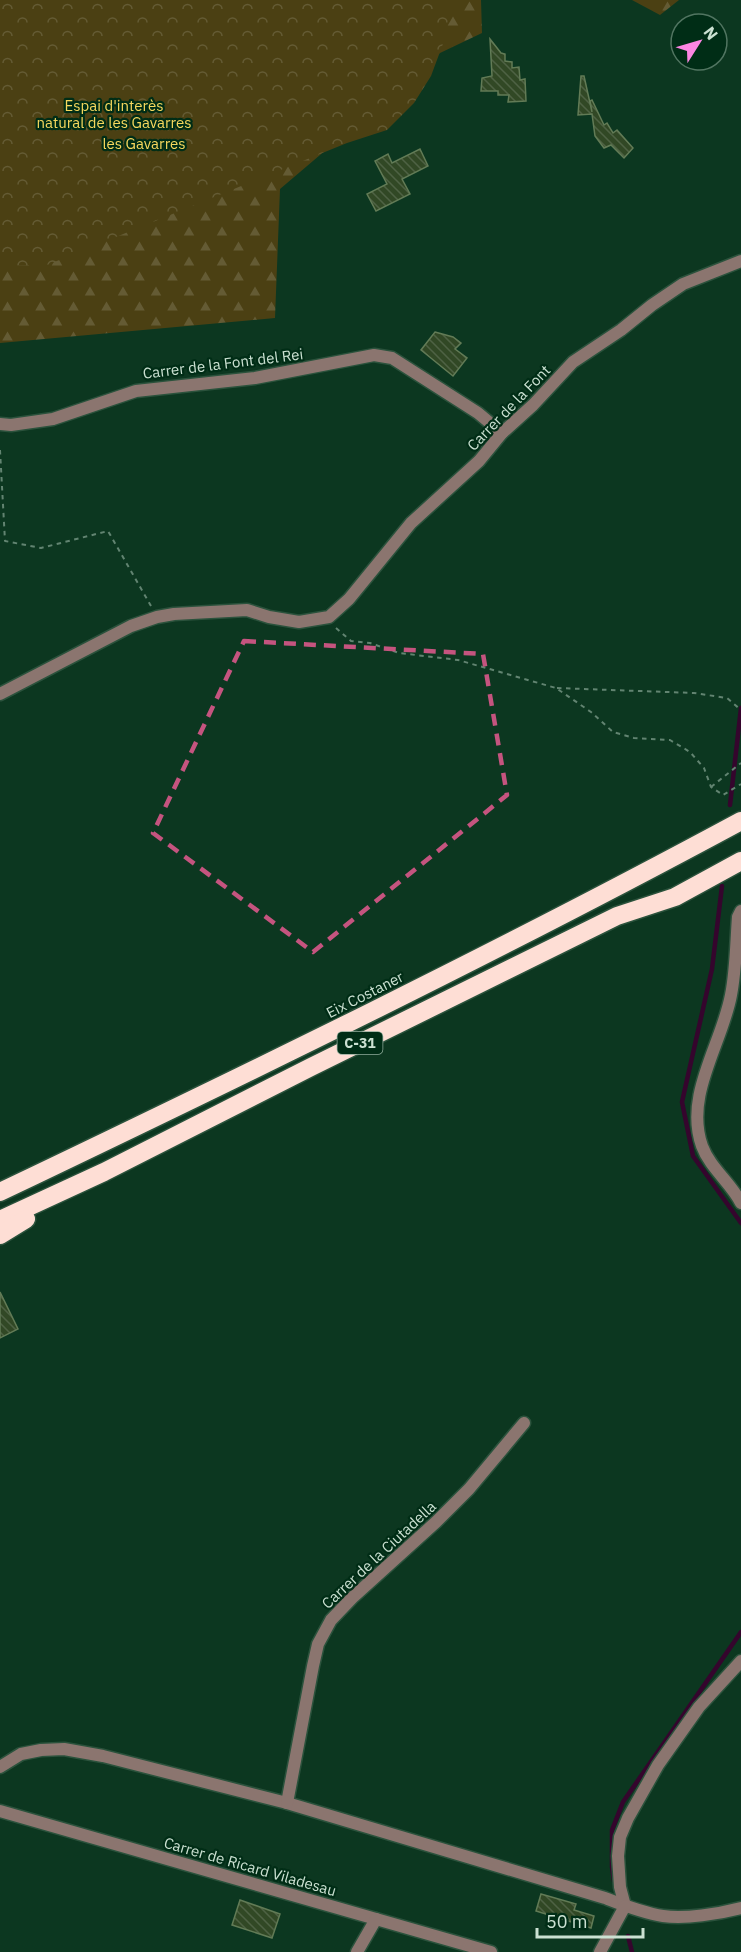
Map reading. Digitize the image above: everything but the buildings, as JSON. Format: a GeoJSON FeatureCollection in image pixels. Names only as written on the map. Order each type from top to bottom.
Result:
{"type":"FeatureCollection","features":[{"type":"Feature","properties":{"kind":"highway"},"geometry":{"type":"LineString","coordinates":[[623,885],[645,862],[741,810]]}},
{"type":"Feature","properties":{"kind":"highway","name":"Eix Costaner"},"geometry":{"type":"LineString","coordinates":[[0,1192],[308,1044],[623,885],[741,821]]}},
{"type":"Feature","properties":{"kind":"highway","name":"C-31"},"geometry":{"type":"LineString","coordinates":[[0,1220],[104,1173],[311,1067],[617,916],[741,848]]}},
{"type":"Feature","properties":{"kind":"highway"},"geometry":{"type":"LineString","coordinates":[[617,916],[675,897],[741,861]]}},
{"type":"Feature","properties":{"kind":"highway"},"geometry":{"type":"LineString","coordinates":[[0,1182],[138,1117],[227,1083]]}},
{"type":"Feature","properties":{"kind":"highway"},"geometry":{"type":"LineString","coordinates":[[0,1235],[104,1173]]}},
{"type":"Feature","properties":{"kind":"street","name":"Carrer de la Font"},"geometry":{"type":"LineString","coordinates":[[329,617],[349,599],[411,523],[479,461],[502,433],[533,405],[573,362],[683,284],[741,261]]}},
{"type":"Feature","properties":{"kind":"street","name":"Carrer de la Font del Rei"},"geometry":{"type":"LineString","coordinates":[[0,424],[11,425],[52,419],[136,391],[255,378],[374,355],[392,358],[478,413],[502,433]]}},
{"type":"Feature","properties":{"kind":"street"},"geometry":{"type":"LineString","coordinates":[[0,694],[131,626],[157,616],[246,610],[268,617],[298,622],[329,617]]}},
{"type":"Feature","properties":{"kind":"street"},"geometry":{"type":"LineString","coordinates":[[741,911],[738,917],[731,995],[702,1084],[698,1119],[702,1147],[722,1178],[735,1191],[741,1203]]}},
{"type":"Feature","properties":{"kind":"street","name":"Carrer de la Ciutadella"},"geometry":{"type":"LineString","coordinates":[[287,1803],[318,1644],[331,1620],[352,1598],[445,1514],[524,1423]]}},
{"type":"Feature","properties":{"kind":"street"},"geometry":{"type":"LineString","coordinates":[[600,1952],[625,1906],[620,1887],[618,1856],[620,1837],[628,1818],[658,1765],[699,1707],[741,1661]]}},
{"type":"Feature","properties":{"kind":"street"},"geometry":{"type":"LineString","coordinates":[[0,1767],[21,1754],[41,1750],[64,1749],[103,1756],[287,1803],[664,1916],[715,1914],[741,1908]]}},
{"type":"Feature","properties":{"kind":"street","name":"Carrer de Ricard Viladesau"},"geometry":{"type":"LineString","coordinates":[[0,1812],[491,1952]]}},
{"type":"Feature","properties":{"kind":"street"},"geometry":{"type":"LineString","coordinates":[[357,1952],[376,1919]]}},
{"type":"Feature","properties":{"kind":"path"},"geometry":{"type":"LineString","coordinates":[[0,450],[5,541],[41,548],[108,531],[157,616]]}},
{"type":"Feature","properties":{"kind":"path"},"geometry":{"type":"LineString","coordinates":[[329,617],[338,630],[351,641],[370,643],[399,653],[458,660],[556,688],[678,691],[727,698],[741,710]]}},
{"type":"Feature","properties":{"kind":"path"},"geometry":{"type":"LineString","coordinates":[[556,688],[591,712],[614,732],[634,738],[670,740],[690,752],[704,768],[711,787],[723,795],[741,784]]}},
{"type":"Feature","properties":{"kind":"path"},"geometry":{"type":"LineString","coordinates":[[711,787],[741,763]]}},
{"type":"Feature","properties":{"kind":"highlighted area"},"geometry":{"type":"Polygon","coordinates":[[[244,641],[483,654],[507,795],[313,952],[153,833],[244,641]]]}},
{"type":"Feature","properties":{"kind":"green space","name":"Espai d'interès natural de les Gavarres"},"geometry":{"type":"Polygon","coordinates":[[[0,0],[481,0],[482,33],[440,53],[280,189],[275,318],[0,343],[0,0]]]}},
{"type":"Feature","properties":{"kind":"green space","name":"Espai d'interès natural de les Gavarres"},"geometry":{"type":"Polygon","coordinates":[[[0,0],[452,0],[444,41],[431,76],[414,103],[387,130],[347,143],[47,265],[0,266],[0,0]]]}},
{"type":"Feature","properties":{"kind":"green space"},"geometry":{"type":"Polygon","coordinates":[[[632,0],[679,0],[660,15],[632,0]]]}},
{"type":"Feature","properties":{"kind":"waterway"},"geometry":{"type":"LineString","coordinates":[[730,805],[741,708]]}},
{"type":"Feature","properties":{"kind":"waterway"},"geometry":{"type":"LineString","coordinates":[[722,886],[712,969],[682,1102],[693,1156],[741,1223]]}},
{"type":"Feature","properties":{"kind":"waterway"},"geometry":{"type":"LineString","coordinates":[[614,1881],[612,1830],[623,1802],[741,1632]]}},
{"type":"Feature","properties":{"kind":"waterway"},"geometry":{"type":"LineString","coordinates":[[628,1936],[632,1952]]}},
{"type":"Feature","properties":{"kind":"park label","name":"les Gavarres"},"geometry":{"type":"Point","coordinates":[144,144]}}]}
